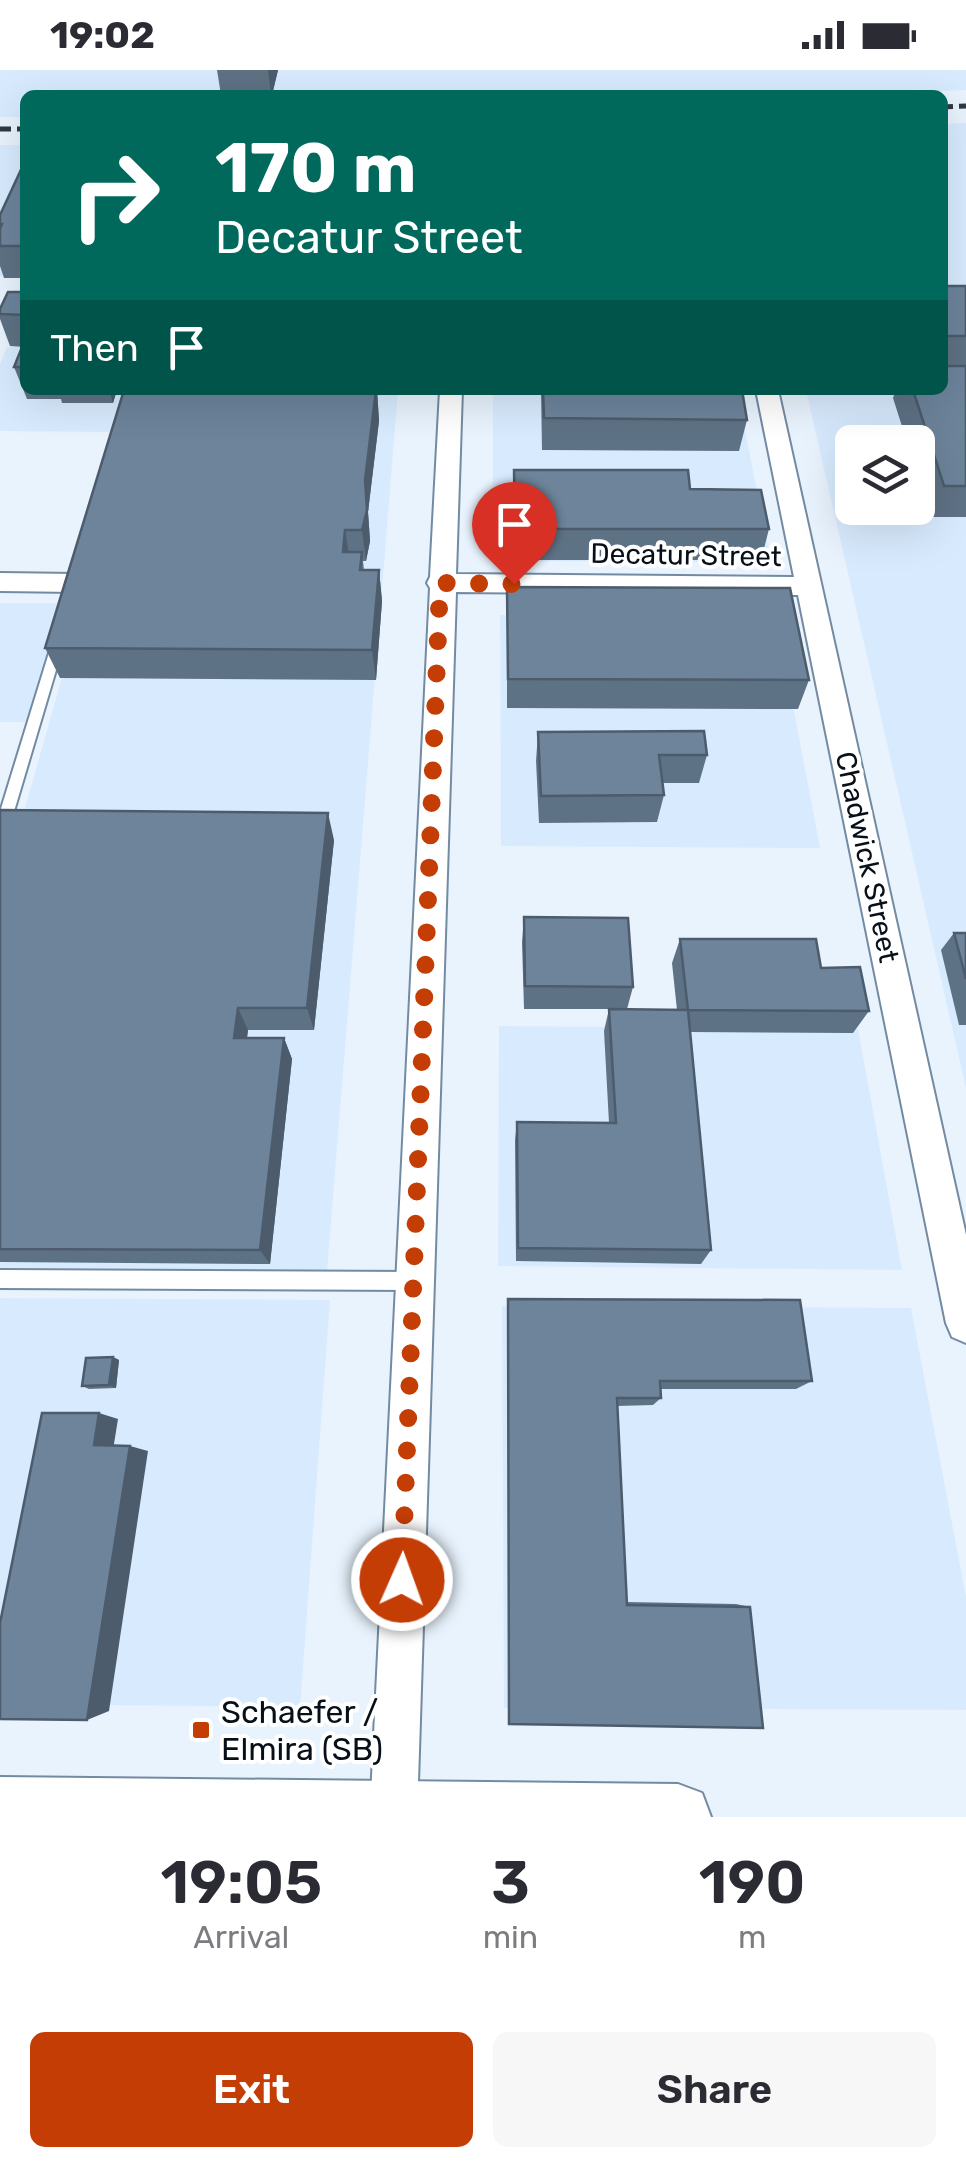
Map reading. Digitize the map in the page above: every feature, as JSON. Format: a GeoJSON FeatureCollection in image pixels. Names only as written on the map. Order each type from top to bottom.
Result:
{"type":"FeatureCollection","features":[{"type":"Feature","properties":{"kind":"main road"},"geometry":{"type":"LineString","coordinates":[[0,1810],[678,1817]]}},
{"type":"Feature","properties":{"kind":"street"},"geometry":{"type":"LineString","coordinates":[[394,1814],[440,583],[451,395]]}},
{"type":"Feature","properties":{"kind":"street","name":"Chadwick Street"},"geometry":{"type":"LineString","coordinates":[[768,395],[966,1324]]}},
{"type":"Feature","properties":{"kind":"street"},"geometry":{"type":"LineString","coordinates":[[0,582],[76,583]]}},
{"type":"Feature","properties":{"kind":"street","name":"Decatur Street"},"geometry":{"type":"LineString","coordinates":[[440,583],[810,586]]}},
{"type":"Feature","properties":{"kind":"lane"},"geometry":{"type":"LineString","coordinates":[[0,835],[60,637]]}},
{"type":"Feature","properties":{"kind":"lane"},"geometry":{"type":"LineString","coordinates":[[0,1280],[414,1281]]}},
{"type":"Feature","properties":{"kind":"shaded area"},"geometry":{"type":"Polygon","coordinates":[[[0,70],[966,70],[966,90],[948,91],[20,90],[20,117],[0,117],[0,70]]]}},
{"type":"Feature","properties":{"kind":"shaded area"},"geometry":{"type":"Polygon","coordinates":[[[966,123],[966,1088],[837,525],[935,525],[935,425],[835,425],[835,517],[807,395],[948,395],[948,124],[966,123]]]}},
{"type":"Feature","properties":{"kind":"shaded area"},"geometry":{"type":"Polygon","coordinates":[[[0,145],[20,145],[20,277],[0,276],[0,145]]]}},
{"type":"Feature","properties":{"kind":"shaded area"},"geometry":{"type":"Polygon","coordinates":[[[20,330],[20,395],[123,395],[112,432],[0,431],[0,364],[7,347],[13,347],[20,330]]]}},
{"type":"Feature","properties":{"kind":"shaded area"},"geometry":{"type":"Polygon","coordinates":[[[142,395],[398,395],[327,1271],[0,1268],[0,897],[142,395]]]}},
{"type":"Feature","properties":{"kind":"shaded area"},"geometry":{"type":"Polygon","coordinates":[[[493,395],[738,395],[771,562],[493,561],[493,395]]]}},
{"type":"Feature","properties":{"kind":"shaded area"},"geometry":{"type":"Polygon","coordinates":[[[0,603],[67,603],[32,722],[0,722],[0,603]]]}},
{"type":"Feature","properties":{"kind":"shaded area"},"geometry":{"type":"Polygon","coordinates":[[[500,615],[776,616],[820,848],[501,846],[500,615]]]}},
{"type":"Feature","properties":{"kind":"shaded area"},"geometry":{"type":"Polygon","coordinates":[[[499,1026],[858,1029],[902,1270],[498,1266],[499,1026]]]}},
{"type":"Feature","properties":{"kind":"shaded area"},"geometry":{"type":"Polygon","coordinates":[[[0,1298],[330,1300],[300,1707],[0,1704],[0,1298]]]}},
{"type":"Feature","properties":{"kind":"shaded area"},"geometry":{"type":"Polygon","coordinates":[[[502,1306],[911,1308],[966,1597],[966,1710],[504,1708],[502,1306]]]}},
{"type":"Feature","properties":{"kind":"building"},"geometry":{"type":"Polygon","coordinates":[[[20,172],[20,246],[0,246],[0,215],[20,172]]]}},
{"type":"Feature","properties":{"kind":"building"},"geometry":{"type":"Polygon","coordinates":[[[948,286],[966,286],[966,336],[948,336],[948,286]]]}},
{"type":"Feature","properties":{"kind":"building"},"geometry":{"type":"Polygon","coordinates":[[[8,292],[20,292],[20,315],[0,314],[8,292]]]}},
{"type":"Feature","properties":{"kind":"building"},"geometry":{"type":"Polygon","coordinates":[[[948,366],[966,366],[966,486],[944,486],[935,458],[935,425],[924,425],[915,395],[948,395],[948,366]]]}},
{"type":"Feature","properties":{"kind":"building"},"geometry":{"type":"Polygon","coordinates":[[[122,395],[375,395],[365,480],[367,510],[362,530],[345,530],[343,552],[362,552],[360,570],[379,570],[372,650],[45,648],[122,395]]]}},
{"type":"Feature","properties":{"kind":"building"},"geometry":{"type":"Polygon","coordinates":[[[543,395],[743,395],[747,420],[544,418],[543,395]]]}},
{"type":"Feature","properties":{"kind":"building"},"geometry":{"type":"Polygon","coordinates":[[[514,470],[688,470],[690,489],[761,490],[769,529],[515,529],[514,470]]]}},
{"type":"Feature","properties":{"kind":"building"},"geometry":{"type":"Polygon","coordinates":[[[507,587],[790,588],[809,680],[508,679],[507,587]]]}},
{"type":"Feature","properties":{"kind":"building"},"geometry":{"type":"Polygon","coordinates":[[[704,731],[707,755],[659,755],[664,795],[541,796],[538,732],[704,731]]]}},
{"type":"Feature","properties":{"kind":"building"},"geometry":{"type":"Polygon","coordinates":[[[0,810],[328,813],[307,1008],[238,1008],[234,1038],[284,1038],[260,1250],[0,1249],[0,810]]]}},
{"type":"Feature","properties":{"kind":"building"},"geometry":{"type":"Polygon","coordinates":[[[524,917],[628,918],[633,987],[525,986],[524,917]]]}},
{"type":"Feature","properties":{"kind":"building"},"geometry":{"type":"Polygon","coordinates":[[[954,933],[966,933],[966,979],[954,933]]]}},
{"type":"Feature","properties":{"kind":"building"},"geometry":{"type":"Polygon","coordinates":[[[680,939],[816,939],[821,968],[860,967],[869,1011],[688,1010],[680,939]]]}},
{"type":"Feature","properties":{"kind":"building"},"geometry":{"type":"Polygon","coordinates":[[[609,1009],[688,1010],[711,1250],[518,1248],[517,1122],[616,1123],[609,1009]]]}},
{"type":"Feature","properties":{"kind":"building"},"geometry":{"type":"Polygon","coordinates":[[[508,1299],[800,1300],[812,1381],[660,1381],[661,1398],[617,1398],[627,1605],[750,1607],[763,1728],[509,1724],[508,1299]]]}},
{"type":"Feature","properties":{"kind":"building"},"geometry":{"type":"Polygon","coordinates":[[[113,1357],[109,1385],[82,1386],[86,1358],[113,1357]]]}},
{"type":"Feature","properties":{"kind":"building"},"geometry":{"type":"Polygon","coordinates":[[[42,1413],[99,1413],[94,1445],[130,1446],[87,1720],[0,1719],[0,1623],[42,1413]]]}},
{"type":"Feature","properties":{"kind":"railway"},"geometry":{"type":"LineString","coordinates":[[948,107],[966,106]]}},
{"type":"Feature","properties":{"kind":"railway"},"geometry":{"type":"LineString","coordinates":[[0,129],[20,129]]}},
{"type":"Feature","properties":{"kind":"place","name":"Schaefer / Elmira (SB)"},"geometry":{"type":"Point","coordinates":[201,1730]}},
{"type":"Feature","properties":{"kind":"route"},"geometry":{"type":"LineString","coordinates":[[402,1580],[440,583],[514,584]]}}]}
